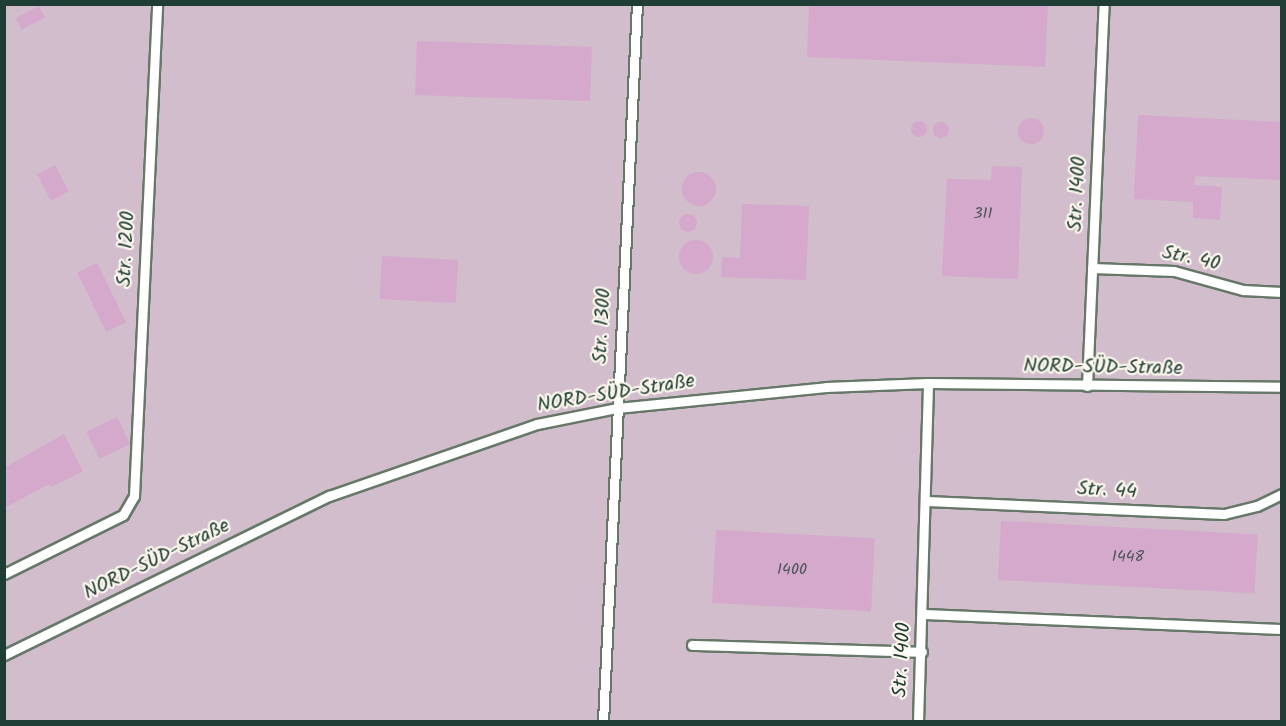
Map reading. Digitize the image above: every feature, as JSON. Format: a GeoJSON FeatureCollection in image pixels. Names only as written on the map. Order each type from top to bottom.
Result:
{"type":"FeatureCollection","features":[{"type":"Feature","properties":{"kind":"lane","name":"Str. 1200"},"geometry":{"type":"LineString","coordinates":[[4,574],[123,515],[134,496],[157,4]]}},
{"type":"Feature","properties":{"kind":"lane","name":"Str. 1300"},"geometry":{"type":"LineString","coordinates":[[603,722],[637,4]]}},
{"type":"Feature","properties":{"kind":"lane","name":"Str. 1400"},"geometry":{"type":"LineString","coordinates":[[1087,386],[1104,4]]}},
{"type":"Feature","properties":{"kind":"lane","name":"Str. 40"},"geometry":{"type":"LineString","coordinates":[[1092,268],[1174,271],[1243,290],[1281,292]]}},
{"type":"Feature","properties":{"kind":"lane","name":"NORD-SÜD-Straße"},"geometry":{"type":"LineString","coordinates":[[4,655],[329,496],[537,424],[617,408],[803,389],[928,383],[1281,387]]}},
{"type":"Feature","properties":{"kind":"lane","name":"Str. 1400"},"geometry":{"type":"LineString","coordinates":[[918,722],[927,501],[928,383]]}},
{"type":"Feature","properties":{"kind":"lane","name":"Str. 44"},"geometry":{"type":"LineString","coordinates":[[927,501],[1224,514],[1257,506],[1281,494]]}},
{"type":"Feature","properties":{"kind":"lane"},"geometry":{"type":"LineString","coordinates":[[923,614],[1281,629]]}},
{"type":"Feature","properties":{"kind":"lane"},"geometry":{"type":"LineString","coordinates":[[692,645],[922,652]]}},
{"type":"Feature","properties":{"kind":"shaded area"},"geometry":{"type":"Polygon","coordinates":[[[5,5],[1281,5],[1281,721],[5,721],[5,5]]]}},
{"type":"Feature","properties":{"kind":"building"},"geometry":{"type":"Polygon","coordinates":[[[809,4],[1048,4],[1045,67],[807,57],[809,4]]]}},
{"type":"Feature","properties":{"kind":"building"},"geometry":{"type":"Polygon","coordinates":[[[39,6],[45,18],[22,29],[16,18],[39,6]]]}},
{"type":"Feature","properties":{"kind":"building"},"geometry":{"type":"Polygon","coordinates":[[[417,41],[592,47],[590,101],[415,95],[417,41]]]}},
{"type":"Feature","properties":{"kind":"building"},"geometry":{"type":"Polygon","coordinates":[[[1138,115],[1282,122],[1282,180],[1195,176],[1194,185],[1222,187],[1220,220],[1193,218],[1193,202],[1134,199],[1138,115]]]}},
{"type":"Feature","properties":{"kind":"building"},"geometry":{"type":"Polygon","coordinates":[[[1031,118],[1041,121],[1044,131],[1041,141],[1031,144],[1021,141],[1018,131],[1021,121],[1031,118]]]}},
{"type":"Feature","properties":{"kind":"building"},"geometry":{"type":"Polygon","coordinates":[[[919,121],[925,123],[927,129],[925,135],[919,137],[913,135],[911,129],[913,123],[919,121]]]}},
{"type":"Feature","properties":{"kind":"building"},"geometry":{"type":"Polygon","coordinates":[[[941,122],[947,124],[949,130],[947,136],[941,138],[935,136],[933,130],[935,124],[941,122]]]}},
{"type":"Feature","properties":{"kind":"building"},"geometry":{"type":"Polygon","coordinates":[[[55,165],[69,192],[51,201],[37,174],[55,165]]]}},
{"type":"Feature","properties":{"kind":"building"},"geometry":{"type":"Polygon","coordinates":[[[992,166],[1022,167],[1018,279],[942,276],[947,179],[991,180],[992,166]]]}},
{"type":"Feature","properties":{"kind":"building"},"geometry":{"type":"Polygon","coordinates":[[[699,172],[711,177],[716,189],[711,201],[699,206],[687,201],[682,189],[687,177],[699,172]]]}},
{"type":"Feature","properties":{"kind":"building"},"geometry":{"type":"Polygon","coordinates":[[[742,204],[809,206],[806,280],[721,277],[722,257],[740,258],[742,204]]]}},
{"type":"Feature","properties":{"kind":"building"},"geometry":{"type":"Polygon","coordinates":[[[688,214],[694,217],[697,223],[694,229],[688,232],[682,229],[679,223],[682,217],[688,214]]]}},
{"type":"Feature","properties":{"kind":"building"},"geometry":{"type":"Polygon","coordinates":[[[696,240],[708,245],[713,257],[708,269],[696,274],[684,269],[679,257],[684,245],[696,240]]]}},
{"type":"Feature","properties":{"kind":"building"},"geometry":{"type":"Polygon","coordinates":[[[382,256],[458,260],[456,303],[380,299],[382,256]]]}},
{"type":"Feature","properties":{"kind":"building"},"geometry":{"type":"Polygon","coordinates":[[[97,263],[126,322],[106,332],[77,273],[97,263]]]}},
{"type":"Feature","properties":{"kind":"building"},"geometry":{"type":"Polygon","coordinates":[[[117,417],[130,444],[100,459],[86,432],[117,417]]]}},
{"type":"Feature","properties":{"kind":"building"},"geometry":{"type":"Polygon","coordinates":[[[64,434],[83,471],[51,487],[49,484],[4,508],[4,468],[64,434]]]}},
{"type":"Feature","properties":{"kind":"building"},"geometry":{"type":"Polygon","coordinates":[[[1001,521],[1258,534],[1255,593],[998,580],[1001,521]]]}},
{"type":"Feature","properties":{"kind":"building"},"geometry":{"type":"Polygon","coordinates":[[[716,530],[875,538],[871,611],[712,603],[716,530]]]}}]}
